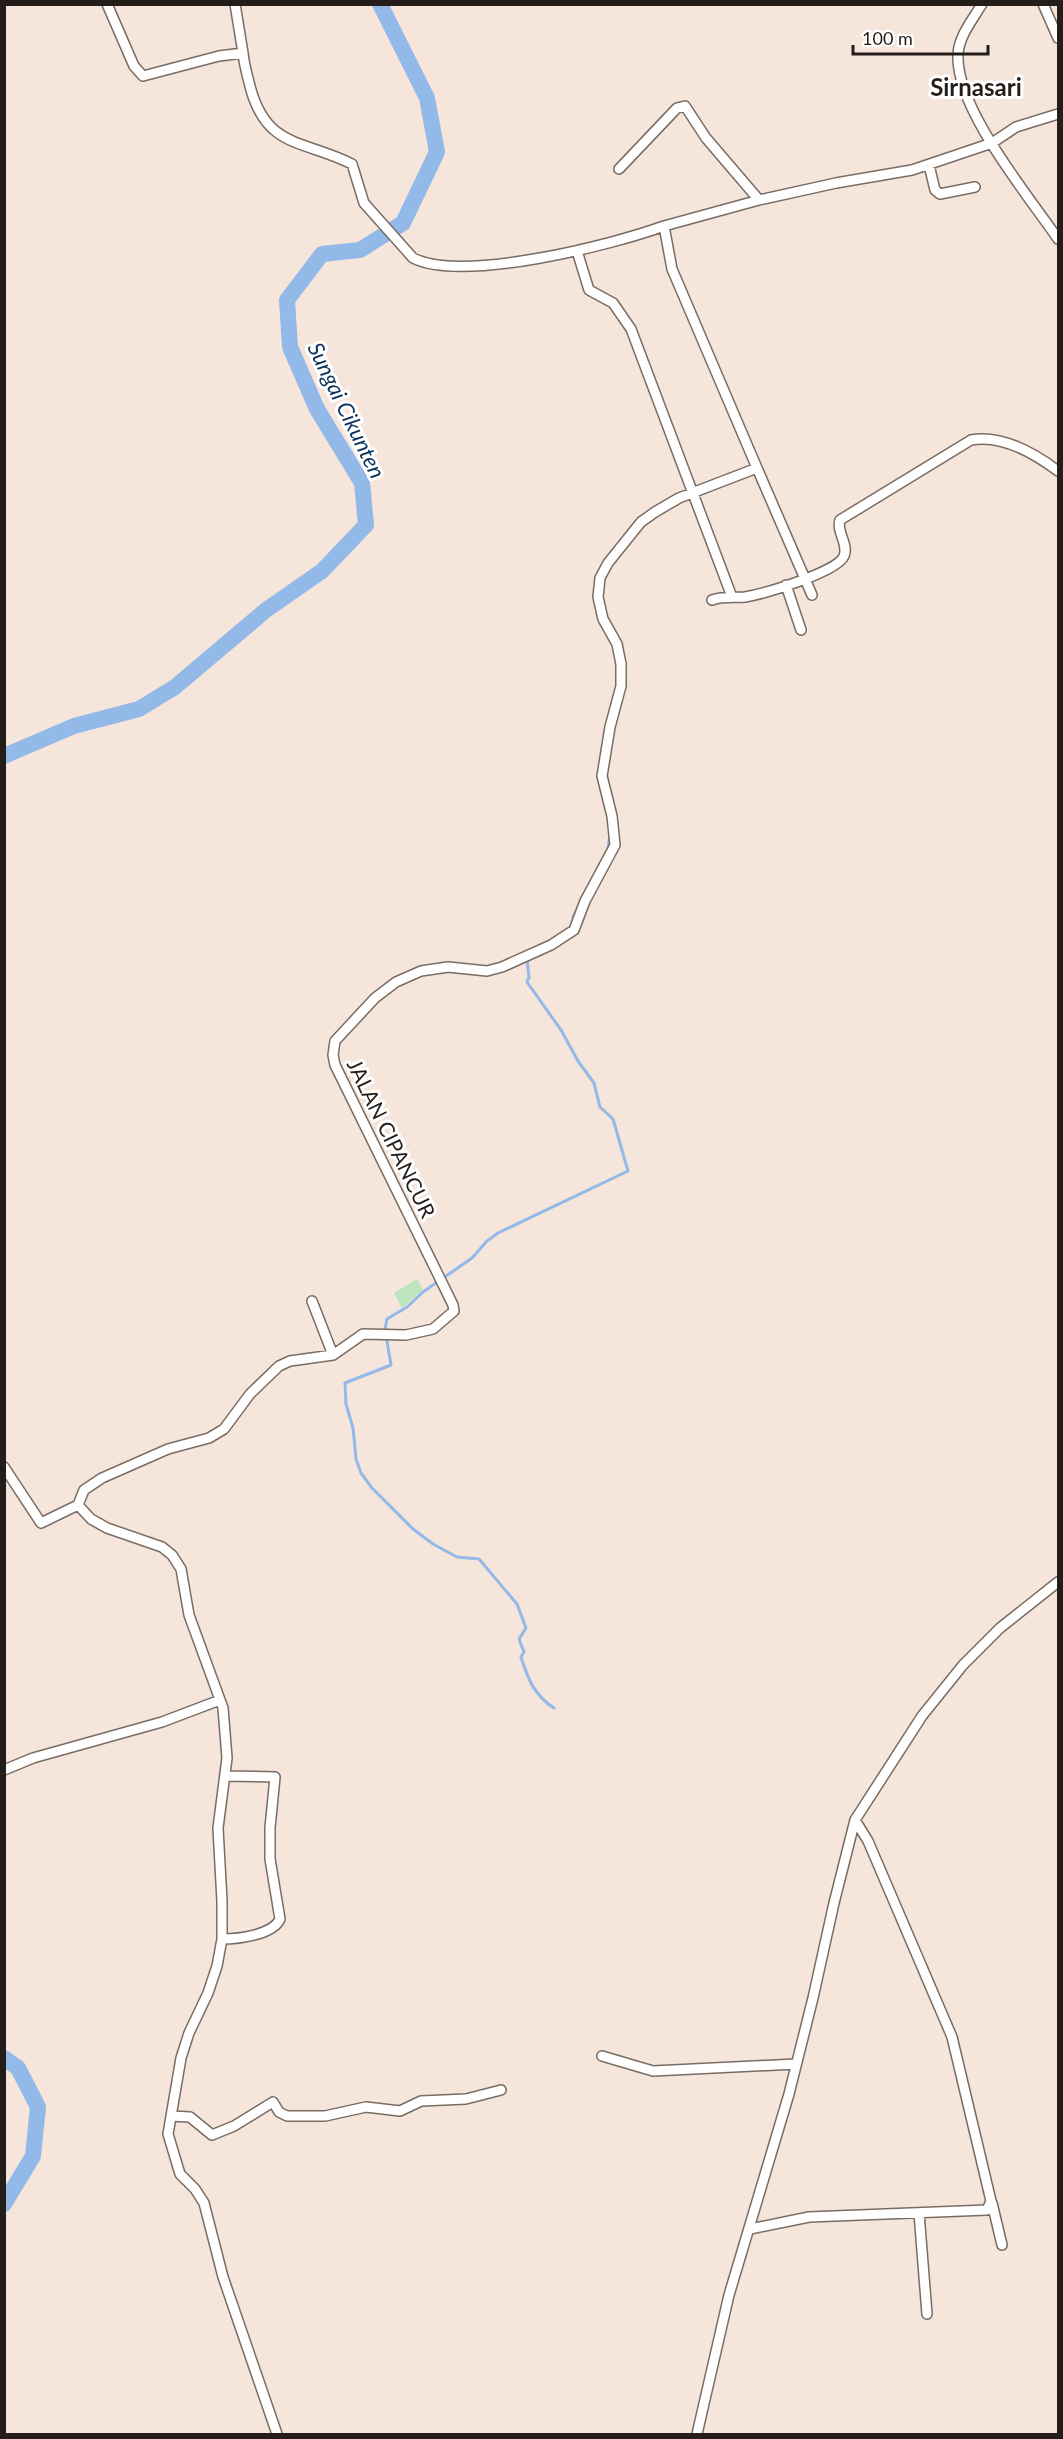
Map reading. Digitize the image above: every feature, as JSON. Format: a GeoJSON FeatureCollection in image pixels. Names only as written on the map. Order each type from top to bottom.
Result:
{"type":"FeatureCollection","features":[{"type":"Feature","properties":{"kind":"street"},"geometry":{"type":"LineString","coordinates":[[107,4],[134,66],[144,76],[149,77],[219,56],[243,53]]}},
{"type":"Feature","properties":{"kind":"street"},"geometry":{"type":"LineString","coordinates":[[235,4],[243,53],[256,108],[262,119],[279,134],[351,164],[358,179],[361,197],[369,209],[413,258],[422,262],[469,266],[551,257],[577,251],[759,200],[836,183],[912,170],[992,143],[1016,127],[1059,114]]}},
{"type":"Feature","properties":{"kind":"street"},"geometry":{"type":"LineString","coordinates":[[982,4],[968,25],[958,53],[961,78],[970,106],[992,143],[1059,239]]}},
{"type":"Feature","properties":{"kind":"street"},"geometry":{"type":"LineString","coordinates":[[1043,4],[1059,38]]}},
{"type":"Feature","properties":{"kind":"street"},"geometry":{"type":"LineString","coordinates":[[619,169],[677,108],[685,106],[706,138],[759,200]]}},
{"type":"Feature","properties":{"kind":"street"},"geometry":{"type":"LineString","coordinates":[[929,165],[935,190],[940,194],[975,187]]}},
{"type":"Feature","properties":{"kind":"street"},"geometry":{"type":"LineString","coordinates":[[664,225],[672,269],[812,595]]}},
{"type":"Feature","properties":{"kind":"street"},"geometry":{"type":"LineString","coordinates":[[577,251],[589,290],[614,303],[631,329],[732,597]]}},
{"type":"Feature","properties":{"kind":"street"},"geometry":{"type":"LineString","coordinates":[[712,600],[746,597],[828,570],[842,560],[845,552],[838,527],[840,520],[971,440],[994,439],[1018,447],[1059,471]]}},
{"type":"Feature","properties":{"kind":"street"},"geometry":{"type":"LineString","coordinates":[[693,493],[757,468]]}},
{"type":"Feature","properties":{"kind":"street","name":"JALAN CIPANCUR"},"geometry":{"type":"LineString","coordinates":[[78,1505],[84,1490],[102,1478],[168,1449],[209,1438],[224,1429],[250,1394],[279,1366],[290,1361],[333,1355],[363,1334],[406,1335],[433,1329],[454,1311],[441,1280],[337,1070],[333,1055],[335,1041],[375,998],[396,982],[421,971],[448,967],[487,971],[502,967],[519,961],[574,930],[615,845],[612,816],[602,776],[610,727],[621,686],[621,664],[617,644],[603,619],[598,597],[600,578],[608,563],[641,522],[679,498],[693,493]]}},
{"type":"Feature","properties":{"kind":"street"},"geometry":{"type":"LineString","coordinates":[[786,585],[801,630]]}},
{"type":"Feature","properties":{"kind":"street"},"geometry":{"type":"LineString","coordinates":[[312,1301],[333,1355]]}},
{"type":"Feature","properties":{"kind":"street"},"geometry":{"type":"LineString","coordinates":[[4,1467],[41,1523],[78,1505],[91,1519],[107,1528],[162,1547],[172,1555],[181,1569],[189,1615],[220,1700],[226,1730],[226,1776],[218,1828],[222,1939],[217,1966],[208,1993],[189,2033],[181,2058],[168,2134],[180,2174],[195,2189],[204,2203],[223,2277],[278,2434]]}},
{"type":"Feature","properties":{"kind":"street"},"geometry":{"type":"LineString","coordinates":[[697,2434],[729,2295],[796,2064],[855,1820],[922,1716],[963,1665],[1000,1628],[1059,1582]]}},
{"type":"Feature","properties":{"kind":"street"},"geometry":{"type":"LineString","coordinates":[[4,1770],[33,1758],[162,1722],[220,1700]]}},
{"type":"Feature","properties":{"kind":"street"},"geometry":{"type":"LineString","coordinates":[[222,1939],[248,1937],[273,1926],[280,1919],[270,1859],[270,1828],[275,1777],[226,1776]]}},
{"type":"Feature","properties":{"kind":"street"},"geometry":{"type":"LineString","coordinates":[[855,1820],[868,1841],[952,2037],[1002,2245]]}},
{"type":"Feature","properties":{"kind":"street"},"geometry":{"type":"LineString","coordinates":[[602,2056],[653,2071],[796,2064]]}},
{"type":"Feature","properties":{"kind":"street"},"geometry":{"type":"LineString","coordinates":[[171,2115],[190,2117],[212,2135],[234,2126],[271,2102],[275,2103],[279,2112],[287,2116],[325,2116],[366,2107],[400,2111],[421,2101],[466,2099],[501,2090]]}},
{"type":"Feature","properties":{"kind":"street"},"geometry":{"type":"LineString","coordinates":[[750,2229],[809,2217],[987,2210],[991,2200]]}},
{"type":"Feature","properties":{"kind":"street"},"geometry":{"type":"LineString","coordinates":[[919,2213],[927,2314]]}},
{"type":"Feature","properties":{"kind":"green space"},"geometry":{"type":"Polygon","coordinates":[[[417,1279],[423,1290],[402,1308],[394,1293],[417,1279]]]}},
{"type":"Feature","properties":{"kind":"waterway","name":"Sungai Cikunten"},"geometry":{"type":"LineString","coordinates":[[4,756],[74,726],[139,709],[175,687],[266,610],[322,571],[366,525],[362,483],[317,409],[290,347],[287,300],[322,254],[360,250],[403,223],[437,152],[427,98],[380,4]]}},
{"type":"Feature","properties":{"kind":"waterway"},"geometry":{"type":"LineString","coordinates":[[608,849],[610,835]]}},
{"type":"Feature","properties":{"kind":"waterway"},"geometry":{"type":"LineString","coordinates":[[577,919],[573,917],[579,906]]}},
{"type":"Feature","properties":{"kind":"waterway"},"geometry":{"type":"LineString","coordinates":[[527,960],[529,977],[527,982],[594,1083],[600,1107],[613,1119],[628,1171],[498,1233],[487,1241],[472,1258],[423,1292],[407,1307],[387,1319],[385,1329],[391,1365],[345,1383],[346,1404],[353,1428],[356,1459],[361,1473],[372,1488],[413,1529],[433,1544],[457,1557],[479,1559],[517,1604],[526,1628],[519,1639],[524,1652],[521,1657],[529,1679],[537,1692],[554,1708]]}},
{"type":"Feature","properties":{"kind":"waterway","name":"Sungai Cikunten"},"geometry":{"type":"LineString","coordinates":[[4,2058],[18,2068],[38,2107],[33,2156],[4,2204]]}},
{"type":"Feature","properties":{"kind":"district","name":"Sirnasari"},"geometry":{"type":"Point","coordinates":[976,86]}}]}
